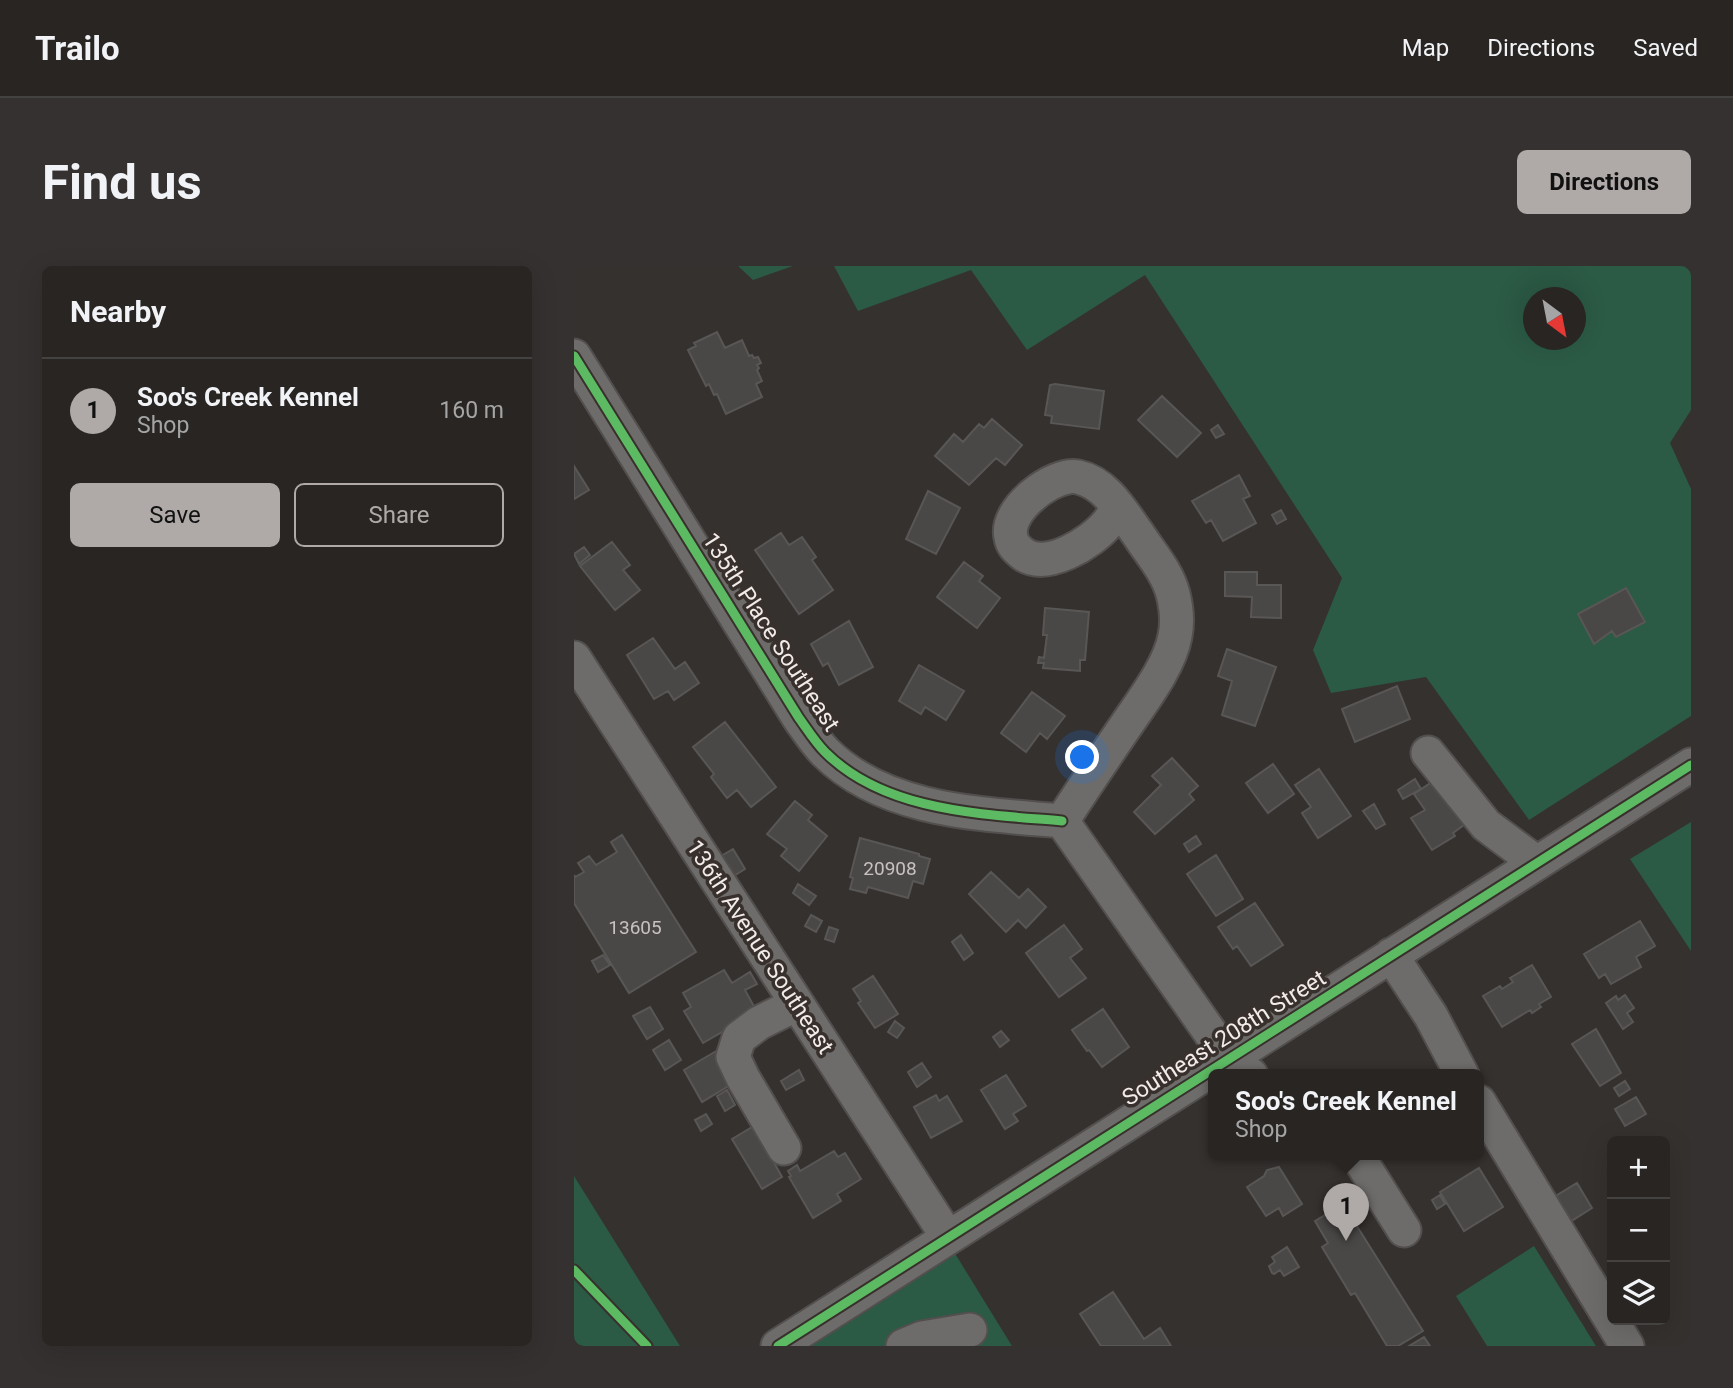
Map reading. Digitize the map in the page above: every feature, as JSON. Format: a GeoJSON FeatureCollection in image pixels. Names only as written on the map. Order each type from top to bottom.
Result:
{"type":"FeatureCollection","features":[{"type":"Feature","properties":{"kind":"street","name":"135th Place Southeast"},"geometry":{"type":"LineString","coordinates":[[574,356],[799,718],[825,752],[860,778],[906,798],[952,811],[1062,821]]}},
{"type":"Feature","properties":{"kind":"street"},"geometry":{"type":"LineString","coordinates":[[1118,507],[1167,577],[1173,594],[1175,637],[1162,670],[1062,821],[1239,1067]]}},
{"type":"Feature","properties":{"kind":"street","name":"136th Avenue Southeast"},"geometry":{"type":"LineString","coordinates":[[574,658],[947,1236]]}},
{"type":"Feature","properties":{"kind":"street"},"geometry":{"type":"LineString","coordinates":[[1428,753],[1486,825],[1537,863]]}},
{"type":"Feature","properties":{"kind":"street","name":"Southeast 208th Street"},"geometry":{"type":"LineString","coordinates":[[1239,1067],[1391,955],[1691,765]]}},
{"type":"Feature","properties":{"kind":"street"},"geometry":{"type":"LineString","coordinates":[[1391,955],[1430,1016],[1459,1069]]}},
{"type":"Feature","properties":{"kind":"street"},"geometry":{"type":"LineString","coordinates":[[784,1148],[733,1057],[739,1038],[759,1023],[797,1004]]}},
{"type":"Feature","properties":{"kind":"street","name":"Southeast 208th Street"},"geometry":{"type":"LineString","coordinates":[[778,1346],[947,1236],[1208,1085]]}},
{"type":"Feature","properties":{"kind":"street"},"geometry":{"type":"LineString","coordinates":[[1484,1110],[1627,1346]]}},
{"type":"Feature","properties":{"kind":"street"},"geometry":{"type":"LineString","coordinates":[[1360,1160],[1404,1230]]}},
{"type":"Feature","properties":{"kind":"street"},"geometry":{"type":"LineString","coordinates":[[903,1346],[922,1338],[970,1330]]}},
{"type":"Feature","properties":{"kind":"green space"},"geometry":{"type":"Polygon","coordinates":[[[738,266],[793,266],[753,280],[738,266]]]}},
{"type":"Feature","properties":{"kind":"green space"},"geometry":{"type":"Polygon","coordinates":[[[834,266],[1685,266],[1691,272],[1691,410],[1670,443],[1691,489],[1691,716],[1529,820],[1426,677],[1331,693],[1313,650],[1342,578],[1145,275],[1027,350],[971,270],[858,311],[834,266]]]}},
{"type":"Feature","properties":{"kind":"green space"},"geometry":{"type":"Polygon","coordinates":[[[1691,822],[1691,951],[1630,859],[1691,822]]]}},
{"type":"Feature","properties":{"kind":"green space"},"geometry":{"type":"Polygon","coordinates":[[[574,1176],[680,1346],[574,1346],[574,1176]]]}},
{"type":"Feature","properties":{"kind":"green space"},"geometry":{"type":"Polygon","coordinates":[[[1534,1246],[1596,1346],[1487,1346],[1456,1296],[1534,1246]]]}},
{"type":"Feature","properties":{"kind":"green space"},"geometry":{"type":"Polygon","coordinates":[[[951,1247],[1012,1346],[797,1346],[951,1247]]]}},
{"type":"Feature","properties":{"kind":"building"},"geometry":{"type":"Polygon","coordinates":[[[717,332],[725,348],[742,340],[749,356],[758,357],[761,363],[757,365],[757,370],[762,381],[756,384],[762,397],[726,414],[717,394],[714,395],[709,384],[706,386],[688,350],[696,346],[694,343],[717,332]]]}},
{"type":"Feature","properties":{"kind":"building"},"geometry":{"type":"Polygon","coordinates":[[[1050,385],[1104,391],[1099,429],[1051,423],[1052,416],[1045,415],[1050,385]]]}},
{"type":"Feature","properties":{"kind":"building"},"geometry":{"type":"Polygon","coordinates":[[[1162,396],[1201,433],[1177,457],[1138,420],[1162,396]]]}},
{"type":"Feature","properties":{"kind":"building"},"geometry":{"type":"Polygon","coordinates":[[[992,419],[1022,445],[1005,465],[996,458],[969,485],[935,456],[954,434],[963,442],[979,424],[984,428],[992,419]]]}},
{"type":"Feature","properties":{"kind":"building"},"geometry":{"type":"Polygon","coordinates":[[[1218,425],[1224,434],[1216,438],[1211,430],[1218,425]]]}},
{"type":"Feature","properties":{"kind":"building"},"geometry":{"type":"Polygon","coordinates":[[[574,466],[589,490],[574,499],[574,466]]]}},
{"type":"Feature","properties":{"kind":"building"},"geometry":{"type":"Polygon","coordinates":[[[1239,475],[1250,496],[1243,499],[1256,523],[1223,541],[1211,520],[1206,523],[1192,501],[1239,475]]]}},
{"type":"Feature","properties":{"kind":"building"},"geometry":{"type":"Polygon","coordinates":[[[928,491],[960,508],[936,554],[906,539],[928,491]]]}},
{"type":"Feature","properties":{"kind":"building"},"geometry":{"type":"Polygon","coordinates":[[[1281,510],[1286,519],[1277,524],[1272,515],[1281,510]]]}},
{"type":"Feature","properties":{"kind":"building"},"geometry":{"type":"Polygon","coordinates":[[[781,533],[789,545],[802,537],[816,557],[812,560],[833,590],[799,614],[755,550],[781,533]]]}},
{"type":"Feature","properties":{"kind":"building"},"geometry":{"type":"Polygon","coordinates":[[[612,542],[630,565],[623,570],[640,590],[615,610],[580,566],[612,542]]]}},
{"type":"Feature","properties":{"kind":"building"},"geometry":{"type":"Polygon","coordinates":[[[584,547],[590,555],[579,564],[574,554],[584,547]]]}},
{"type":"Feature","properties":{"kind":"building"},"geometry":{"type":"Polygon","coordinates":[[[964,562],[983,576],[979,581],[1000,598],[977,628],[937,597],[964,562]]]}},
{"type":"Feature","properties":{"kind":"building"},"geometry":{"type":"Polygon","coordinates":[[[1225,572],[1257,572],[1257,585],[1281,585],[1281,618],[1251,617],[1252,597],[1225,596],[1225,572]]]}},
{"type":"Feature","properties":{"kind":"building"},"geometry":{"type":"Polygon","coordinates":[[[1626,588],[1645,622],[1616,637],[1612,631],[1594,644],[1578,614],[1626,588]]]}},
{"type":"Feature","properties":{"kind":"building"},"geometry":{"type":"Polygon","coordinates":[[[1045,608],[1089,612],[1085,660],[1080,660],[1080,671],[1043,668],[1044,663],[1038,663],[1039,657],[1044,658],[1047,635],[1043,635],[1045,608]]]}},
{"type":"Feature","properties":{"kind":"building"},"geometry":{"type":"Polygon","coordinates":[[[849,621],[873,667],[839,685],[828,663],[823,666],[811,644],[849,621]]]}},
{"type":"Feature","properties":{"kind":"building"},"geometry":{"type":"Polygon","coordinates":[[[653,638],[675,669],[685,662],[699,683],[674,700],[668,691],[654,699],[627,655],[653,638]]]}},
{"type":"Feature","properties":{"kind":"building"},"geometry":{"type":"Polygon","coordinates":[[[1227,649],[1276,667],[1255,726],[1222,715],[1232,681],[1218,676],[1227,649]]]}},
{"type":"Feature","properties":{"kind":"building"},"geometry":{"type":"Polygon","coordinates":[[[919,665],[964,691],[946,720],[925,707],[921,714],[899,701],[919,665]]]}},
{"type":"Feature","properties":{"kind":"building"},"geometry":{"type":"Polygon","coordinates":[[[1397,686],[1410,719],[1355,742],[1342,709],[1397,686]]]}},
{"type":"Feature","properties":{"kind":"building"},"geometry":{"type":"Polygon","coordinates":[[[1032,692],[1065,716],[1047,739],[1040,733],[1026,752],[1001,733],[1032,692]]]}},
{"type":"Feature","properties":{"kind":"building"},"geometry":{"type":"Polygon","coordinates":[[[725,722],[776,787],[751,807],[737,790],[727,798],[711,777],[714,774],[693,747],[725,722]]]}},
{"type":"Feature","properties":{"kind":"building"},"geometry":{"type":"Polygon","coordinates":[[[1172,758],[1198,786],[1189,794],[1194,800],[1155,834],[1134,812],[1161,785],[1152,776],[1172,758]]]}},
{"type":"Feature","properties":{"kind":"building"},"geometry":{"type":"Polygon","coordinates":[[[1273,764],[1294,794],[1268,813],[1246,783],[1273,764]]]}},
{"type":"Feature","properties":{"kind":"building"},"geometry":{"type":"Polygon","coordinates":[[[1319,769],[1351,816],[1318,838],[1302,813],[1311,807],[1295,785],[1319,769]]]}},
{"type":"Feature","properties":{"kind":"building"},"geometry":{"type":"Polygon","coordinates":[[[1415,779],[1421,789],[1403,799],[1398,790],[1415,779]]]}},
{"type":"Feature","properties":{"kind":"building"},"geometry":{"type":"Polygon","coordinates":[[[1435,780],[1464,825],[1453,833],[1455,836],[1432,850],[1411,818],[1425,810],[1414,794],[1435,780]]]}},
{"type":"Feature","properties":{"kind":"building"},"geometry":{"type":"Polygon","coordinates":[[[795,801],[812,815],[808,820],[827,836],[799,871],[781,856],[787,849],[767,834],[795,801]]]}},
{"type":"Feature","properties":{"kind":"building"},"geometry":{"type":"Polygon","coordinates":[[[1374,804],[1385,824],[1376,829],[1363,811],[1374,804]]]}},
{"type":"Feature","properties":{"kind":"building"},"geometry":{"type":"Polygon","coordinates":[[[622,835],[696,952],[629,993],[574,903],[574,875],[575,877],[584,872],[578,863],[589,856],[596,865],[617,852],[611,842],[622,835]]]}},
{"type":"Feature","properties":{"kind":"building"},"geometry":{"type":"Polygon","coordinates":[[[1196,836],[1201,844],[1189,852],[1184,844],[1196,836]]]}},
{"type":"Feature","properties":{"kind":"building"},"geometry":{"type":"Polygon","coordinates":[[[860,838],[930,859],[923,884],[913,881],[908,898],[868,887],[866,893],[850,889],[853,878],[850,877],[860,838]]]}},
{"type":"Feature","properties":{"kind":"building"},"geometry":{"type":"Polygon","coordinates":[[[733,849],[745,869],[729,879],[716,859],[733,849]]]}},
{"type":"Feature","properties":{"kind":"building"},"geometry":{"type":"Polygon","coordinates":[[[1216,855],[1243,899],[1216,916],[1187,874],[1216,855]]]}},
{"type":"Feature","properties":{"kind":"building"},"geometry":{"type":"Polygon","coordinates":[[[991,872],[1019,898],[1028,889],[1046,907],[1026,928],[1018,920],[1006,932],[969,894],[991,872]]]}},
{"type":"Feature","properties":{"kind":"building"},"geometry":{"type":"Polygon","coordinates":[[[798,884],[816,896],[809,905],[793,893],[798,884]]]}},
{"type":"Feature","properties":{"kind":"building"},"geometry":{"type":"Polygon","coordinates":[[[1255,903],[1283,945],[1251,966],[1237,946],[1233,949],[1218,927],[1255,903]]]}},
{"type":"Feature","properties":{"kind":"building"},"geometry":{"type":"Polygon","coordinates":[[[811,915],[822,921],[816,932],[805,926],[811,915]]]}},
{"type":"Feature","properties":{"kind":"building"},"geometry":{"type":"Polygon","coordinates":[[[1640,921],[1655,946],[1636,957],[1641,967],[1611,984],[1605,974],[1599,978],[1584,954],[1640,921]]]}},
{"type":"Feature","properties":{"kind":"building"},"geometry":{"type":"Polygon","coordinates":[[[1064,925],[1082,949],[1070,958],[1086,978],[1059,997],[1026,953],[1064,925]]]}},
{"type":"Feature","properties":{"kind":"building"},"geometry":{"type":"Polygon","coordinates":[[[829,927],[838,930],[834,942],[825,939],[829,927]]]}},
{"type":"Feature","properties":{"kind":"building"},"geometry":{"type":"Polygon","coordinates":[[[961,935],[973,953],[964,960],[952,942],[961,935]]]}},
{"type":"Feature","properties":{"kind":"building"},"geometry":{"type":"Polygon","coordinates":[[[603,955],[610,965],[598,972],[592,961],[603,955]]]}},
{"type":"Feature","properties":{"kind":"building"},"geometry":{"type":"Polygon","coordinates":[[[1532,965],[1551,997],[1539,1004],[1541,1007],[1532,1013],[1530,1010],[1502,1027],[1483,996],[1500,986],[1502,989],[1513,982],[1510,978],[1532,965]]]}},
{"type":"Feature","properties":{"kind":"building"},"geometry":{"type":"Polygon","coordinates":[[[724,970],[732,983],[750,972],[757,984],[745,990],[757,1012],[703,1043],[684,1011],[691,1007],[683,993],[724,970]]]}},
{"type":"Feature","properties":{"kind":"building"},"geometry":{"type":"Polygon","coordinates":[[[873,976],[898,1014],[875,1028],[858,1003],[861,1001],[853,989],[873,976]]]}},
{"type":"Feature","properties":{"kind":"building"},"geometry":{"type":"Polygon","coordinates":[[[1625,995],[1634,1008],[1627,1013],[1633,1022],[1623,1029],[1606,1003],[1616,996],[1618,1000],[1625,995]]]}},
{"type":"Feature","properties":{"kind":"building"},"geometry":{"type":"Polygon","coordinates":[[[650,1007],[663,1029],[647,1039],[633,1016],[650,1007]]]}},
{"type":"Feature","properties":{"kind":"building"},"geometry":{"type":"Polygon","coordinates":[[[1103,1009],[1129,1047],[1102,1067],[1072,1030],[1103,1009]]]}},
{"type":"Feature","properties":{"kind":"building"},"geometry":{"type":"Polygon","coordinates":[[[895,1021],[904,1028],[897,1038],[888,1032],[895,1021]]]}},
{"type":"Feature","properties":{"kind":"building"},"geometry":{"type":"Polygon","coordinates":[[[1596,1029],[1621,1073],[1600,1086],[1572,1044],[1596,1029]]]}},
{"type":"Feature","properties":{"kind":"building"},"geometry":{"type":"Polygon","coordinates":[[[1001,1031],[1009,1040],[1000,1047],[993,1037],[1001,1031]]]}},
{"type":"Feature","properties":{"kind":"building"},"geometry":{"type":"Polygon","coordinates":[[[669,1040],[681,1060],[665,1070],[653,1050],[669,1040]]]}},
{"type":"Feature","properties":{"kind":"building"},"geometry":{"type":"Polygon","coordinates":[[[718,1050],[737,1081],[702,1102],[684,1070],[718,1050]]]}},
{"type":"Feature","properties":{"kind":"building"},"geometry":{"type":"Polygon","coordinates":[[[922,1063],[931,1077],[917,1087],[908,1072],[922,1063]]]}},
{"type":"Feature","properties":{"kind":"building"},"geometry":{"type":"Polygon","coordinates":[[[799,1070],[804,1080],[786,1090],[781,1081],[799,1070]]]}},
{"type":"Feature","properties":{"kind":"building"},"geometry":{"type":"Polygon","coordinates":[[[1006,1075],[1026,1106],[1013,1114],[1018,1121],[1005,1129],[981,1090],[1006,1075]]]}},
{"type":"Feature","properties":{"kind":"building"},"geometry":{"type":"Polygon","coordinates":[[[1625,1081],[1630,1089],[1619,1096],[1614,1088],[1625,1081]]]}},
{"type":"Feature","properties":{"kind":"building"},"geometry":{"type":"Polygon","coordinates":[[[727,1090],[735,1105],[725,1111],[717,1096],[727,1090]]]}},
{"type":"Feature","properties":{"kind":"building"},"geometry":{"type":"Polygon","coordinates":[[[936,1095],[939,1101],[947,1096],[962,1121],[931,1138],[914,1107],[936,1095]]]}},
{"type":"Feature","properties":{"kind":"building"},"geometry":{"type":"Polygon","coordinates":[[[1636,1097],[1646,1114],[1625,1126],[1615,1109],[1636,1097]]]}},
{"type":"Feature","properties":{"kind":"building"},"geometry":{"type":"Polygon","coordinates":[[[706,1114],[712,1124],[701,1131],[695,1120],[706,1114]]]}},
{"type":"Feature","properties":{"kind":"building"},"geometry":{"type":"Polygon","coordinates":[[[752,1127],[782,1177],[762,1189],[732,1139],[752,1127]]]}},
{"type":"Feature","properties":{"kind":"building"},"geometry":{"type":"Polygon","coordinates":[[[834,1151],[838,1157],[845,1153],[861,1179],[837,1194],[841,1201],[813,1218],[788,1171],[797,1165],[800,1171],[834,1151]]]}},
{"type":"Feature","properties":{"kind":"building"},"geometry":{"type":"Polygon","coordinates":[[[1279,1167],[1302,1204],[1283,1216],[1279,1208],[1266,1216],[1247,1187],[1264,1176],[1267,1170],[1279,1167]]]}},
{"type":"Feature","properties":{"kind":"building"},"geometry":{"type":"Polygon","coordinates":[[[1479,1168],[1503,1207],[1464,1231],[1440,1192],[1479,1168]]]}},
{"type":"Feature","properties":{"kind":"building"},"geometry":{"type":"Polygon","coordinates":[[[1577,1183],[1592,1208],[1559,1229],[1544,1203],[1577,1183]]]}},
{"type":"Feature","properties":{"kind":"building"},"geometry":{"type":"Polygon","coordinates":[[[1440,1195],[1445,1204],[1437,1209],[1432,1200],[1440,1195]]]}},
{"type":"Feature","properties":{"kind":"building"},"geometry":{"type":"Polygon","coordinates":[[[1343,1204],[1423,1331],[1398,1346],[1387,1346],[1355,1293],[1351,1295],[1322,1247],[1328,1243],[1315,1221],[1343,1204]]]}},
{"type":"Feature","properties":{"kind":"building"},"geometry":{"type":"Polygon","coordinates":[[[1287,1247],[1299,1267],[1284,1276],[1280,1270],[1272,1273],[1269,1266],[1275,1262],[1272,1257],[1287,1247]]]}},
{"type":"Feature","properties":{"kind":"building"},"geometry":{"type":"Polygon","coordinates":[[[1113,1292],[1144,1339],[1160,1328],[1171,1346],[1101,1346],[1080,1314],[1113,1292]]]}},
{"type":"Feature","properties":{"kind":"building"},"geometry":{"type":"Polygon","coordinates":[[[1424,1337],[1430,1346],[1409,1346],[1424,1337]]]}},
{"type":"Feature","properties":{"kind":"cycle path"},"geometry":{"type":"LineString","coordinates":[[574,356],[799,718],[825,752],[849,772],[876,787],[905,798],[968,812],[1062,821]]}},
{"type":"Feature","properties":{"kind":"cycle path"},"geometry":{"type":"LineString","coordinates":[[1213,1069],[1691,765]]}},
{"type":"Feature","properties":{"kind":"cycle path"},"geometry":{"type":"LineString","coordinates":[[778,1346],[1208,1072]]}},
{"type":"Feature","properties":{"kind":"cycle path"},"geometry":{"type":"LineString","coordinates":[[574,1270],[647,1346]]}},
{"type":"Feature","properties":{"kind":"place","name":"Soo's Creek Kennel"},"geometry":{"type":"Point","coordinates":[1346,1241]}}]}
